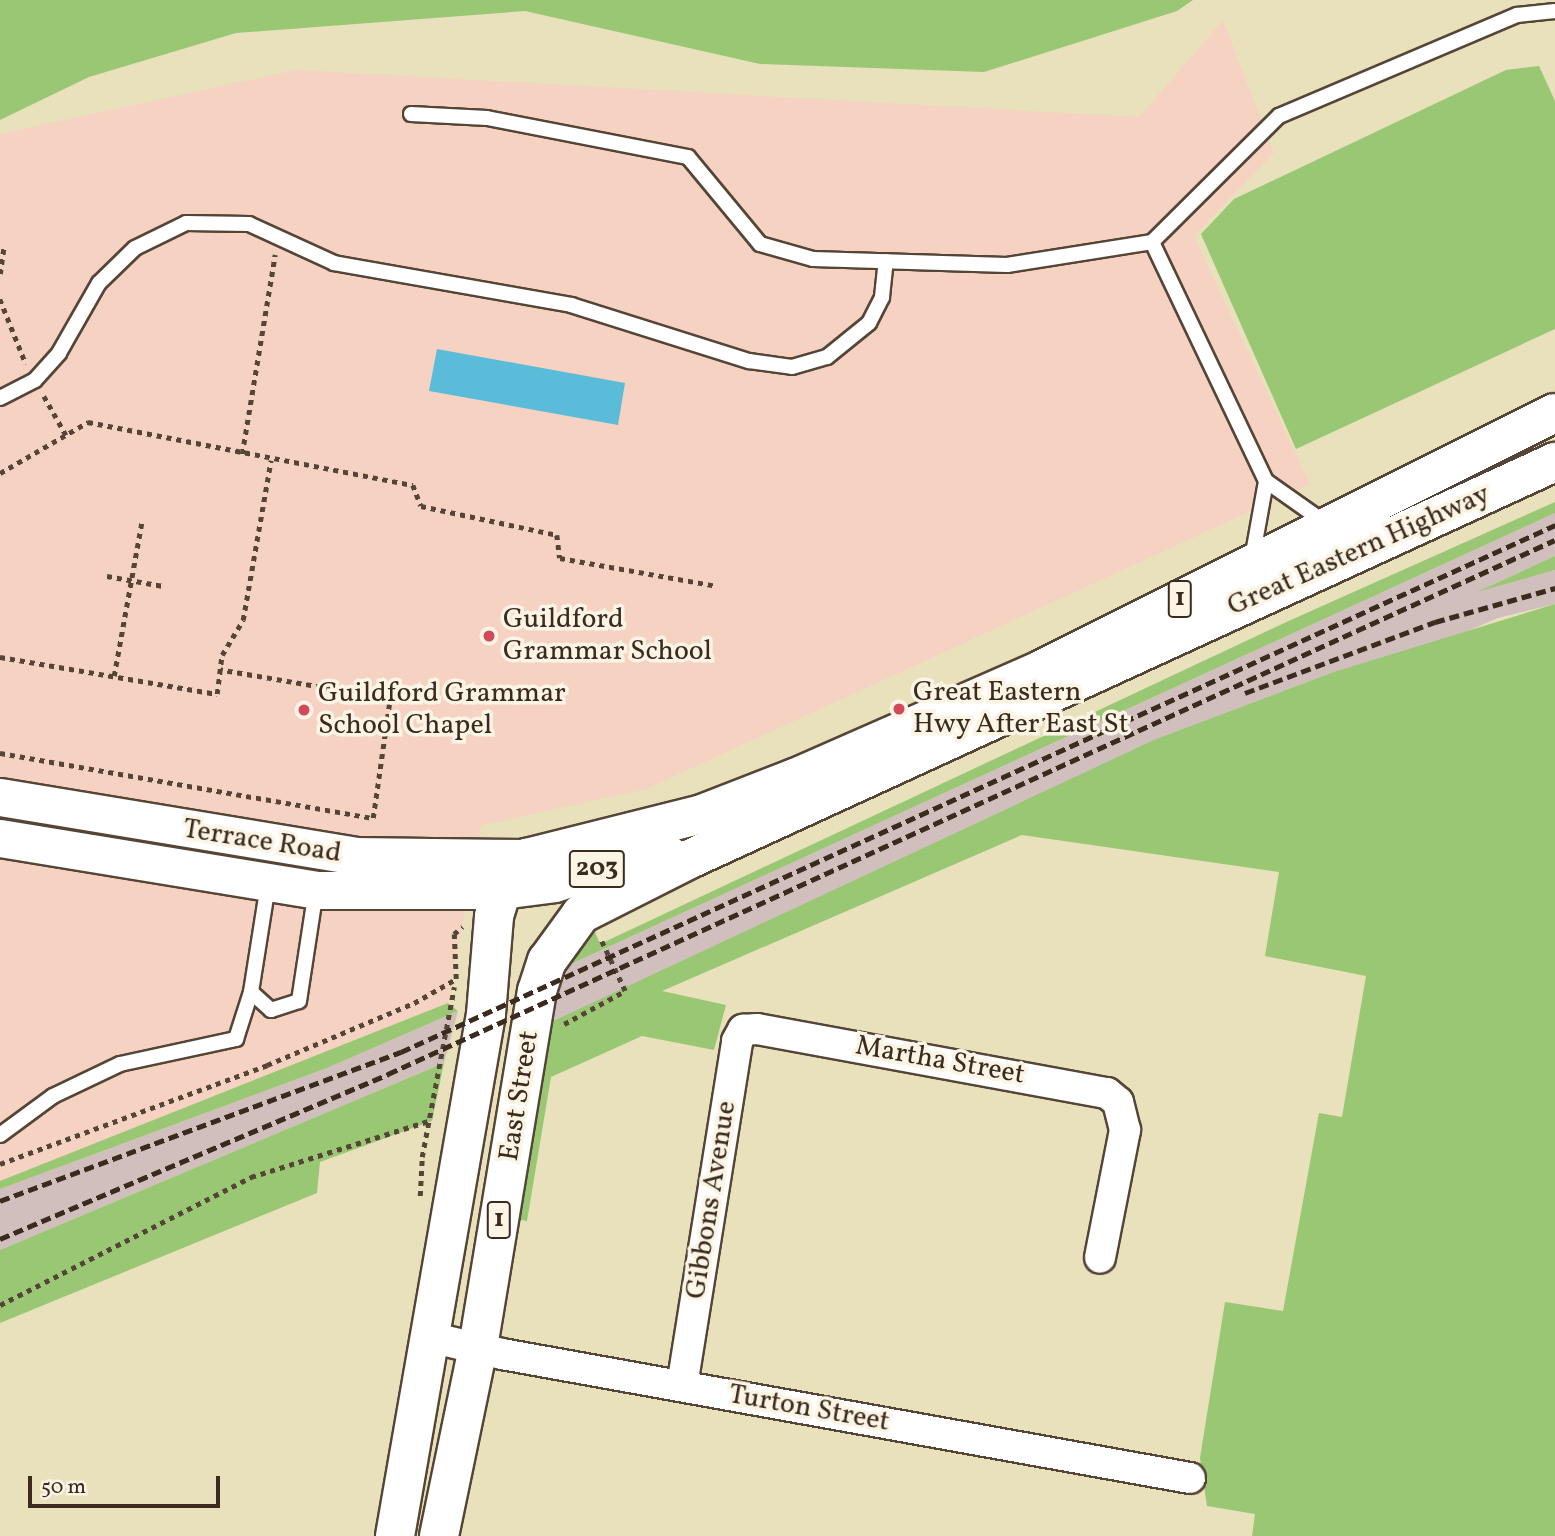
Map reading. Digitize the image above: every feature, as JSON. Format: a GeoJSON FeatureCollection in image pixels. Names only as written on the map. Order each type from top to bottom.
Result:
{"type":"FeatureCollection","features":[{"type":"Feature","properties":{"kind":"highway","name":"Great Eastern Highway"},"geometry":{"type":"LineString","coordinates":[[527,858],[702,814],[794,778],[1043,669],[1555,412]]}},
{"type":"Feature","properties":{"kind":"highway","name":"Great Eastern Highway"},"geometry":{"type":"LineString","coordinates":[[692,858],[1555,462]]}},
{"type":"Feature","properties":{"kind":"highway","name":"203"},"geometry":{"type":"LineString","coordinates":[[502,890],[555,883],[649,852],[692,858]]}},
{"type":"Feature","properties":{"kind":"highway","name":"East Street"},"geometry":{"type":"LineString","coordinates":[[395,1536],[486,1014],[493,924],[502,890],[527,858]]}},
{"type":"Feature","properties":{"kind":"highway","name":"East Street"},"geometry":{"type":"LineString","coordinates":[[439,1536],[478,1347],[534,1006],[547,961],[589,907],[692,858]]}},
{"type":"Feature","properties":{"kind":"street","name":"Terrace Road"},"geometry":{"type":"LineString","coordinates":[[0,797],[355,856],[527,858]]}},
{"type":"Feature","properties":{"kind":"street","name":"Terrace Road"},"geometry":{"type":"LineString","coordinates":[[0,838],[268,885],[316,890],[502,890]]}},
{"type":"Feature","properties":{"kind":"street","name":"Martha Street"},"geometry":{"type":"LineString","coordinates":[[757,1029],[1091,1087],[1118,1102],[1125,1130],[1100,1258]]}},
{"type":"Feature","properties":{"kind":"street","name":"Gibbons Avenue"},"geometry":{"type":"LineString","coordinates":[[682,1386],[737,1041],[743,1030],[757,1029]]}},
{"type":"Feature","properties":{"kind":"street","name":"Turton Street"},"geometry":{"type":"LineString","coordinates":[[429,1336],[682,1386],[1190,1478]]}},
{"type":"Feature","properties":{"kind":"lane"},"geometry":{"type":"LineString","coordinates":[[1517,15],[1531,0]]}},
{"type":"Feature","properties":{"kind":"lane"},"geometry":{"type":"LineString","coordinates":[[411,114],[487,118],[688,157],[761,244],[813,259],[1007,265],[1152,242],[1279,116],[1517,15],[1555,11]]}},
{"type":"Feature","properties":{"kind":"lane"},"geometry":{"type":"LineString","coordinates":[[0,398],[35,380],[59,353],[99,283],[135,248],[186,223],[249,224],[334,263],[571,304],[750,361],[792,367],[827,357],[869,323],[882,297],[886,261]]}},
{"type":"Feature","properties":{"kind":"lane"},"geometry":{"type":"LineString","coordinates":[[1152,242],[1266,481],[1330,525]]}},
{"type":"Feature","properties":{"kind":"lane"},"geometry":{"type":"LineString","coordinates":[[1251,563],[1266,481]]}},
{"type":"Feature","properties":{"kind":"lane"},"geometry":{"type":"LineString","coordinates":[[0,1135],[53,1096],[120,1064],[236,1039],[251,992],[268,885]]}},
{"type":"Feature","properties":{"kind":"lane"},"geometry":{"type":"LineString","coordinates":[[251,992],[271,1010],[299,1001],[316,890]]}},
{"type":"Feature","properties":{"kind":"path"},"geometry":{"type":"LineString","coordinates":[[242,454],[279,236]]}},
{"type":"Feature","properties":{"kind":"path"},"geometry":{"type":"LineString","coordinates":[[0,274],[4,245]]}},
{"type":"Feature","properties":{"kind":"path"},"geometry":{"type":"LineString","coordinates":[[0,473],[88,422],[271,460],[413,485],[422,506],[556,536],[560,558],[717,586]]}},
{"type":"Feature","properties":{"kind":"path"},"geometry":{"type":"LineString","coordinates":[[0,657],[217,694],[222,655],[243,620],[271,460]]}},
{"type":"Feature","properties":{"kind":"path"},"geometry":{"type":"LineString","coordinates":[[114,676],[142,520]]}},
{"type":"Feature","properties":{"kind":"path"},"geometry":{"type":"LineString","coordinates":[[107,576],[163,586]]}},
{"type":"Feature","properties":{"kind":"path"},"geometry":{"type":"LineString","coordinates":[[0,753],[373,818],[390,699],[220,670]]}},
{"type":"Feature","properties":{"kind":"path"},"geometry":{"type":"LineString","coordinates":[[561,1032],[565,1022],[625,990],[598,936],[608,930]]}},
{"type":"Feature","properties":{"kind":"path"},"geometry":{"type":"LineString","coordinates":[[0,1305],[251,1177],[429,1121]]}},
{"type":"Feature","properties":{"kind":"shaded area","name":"Guildford Grammar School"},"geometry":{"type":"Polygon","coordinates":[[[1223,20],[1274,153],[1194,236],[1310,484],[646,789],[481,825],[448,1003],[0,1181],[0,134],[297,70],[1139,117],[1223,20]]]}},
{"type":"Feature","properties":{"kind":"shaded area"},"geometry":{"type":"Polygon","coordinates":[[[1555,513],[1555,556],[1482,590],[1555,570],[1555,604],[1498,618],[547,1024],[557,988],[571,964],[1555,513]]]}},
{"type":"Feature","properties":{"kind":"shaded area"},"geometry":{"type":"Polygon","coordinates":[[[458,1011],[444,1063],[0,1250],[0,1189],[327,1068],[458,1011]]]}},
{"type":"Feature","properties":{"kind":"green space"},"geometry":{"type":"Polygon","coordinates":[[[0,0],[1193,0],[1177,11],[984,72],[760,64],[525,11],[236,33],[89,77],[0,120],[0,0]]]}},
{"type":"Feature","properties":{"kind":"green space"},"geometry":{"type":"Polygon","coordinates":[[[1539,66],[1555,101],[1555,329],[1296,449],[1201,234],[1234,199],[1506,70],[1539,66]]]}},
{"type":"Feature","properties":{"kind":"green space"},"geometry":{"type":"Polygon","coordinates":[[[1555,502],[1555,513],[571,964],[595,932],[600,944],[1293,619],[1555,502]]]}},
{"type":"Feature","properties":{"kind":"green space"},"geometry":{"type":"Polygon","coordinates":[[[1555,556],[1555,570],[1477,592],[1555,556]]]}},
{"type":"Feature","properties":{"kind":"green space"},"geometry":{"type":"Polygon","coordinates":[[[1555,604],[1555,1536],[1252,1536],[1255,1514],[1207,1506],[1200,1458],[1225,1302],[1283,1311],[1319,1113],[1342,1117],[1366,976],[1265,956],[1279,872],[1022,835],[662,991],[726,1005],[714,1050],[642,1036],[551,1077],[527,1221],[516,1219],[547,1024],[1154,740],[1334,672],[1555,604]]]}},
{"type":"Feature","properties":{"kind":"green space"},"geometry":{"type":"Polygon","coordinates":[[[448,1003],[458,1011],[327,1068],[0,1189],[0,1181],[448,1003]]]}},
{"type":"Feature","properties":{"kind":"green space"},"geometry":{"type":"Polygon","coordinates":[[[444,1063],[432,1121],[320,1162],[317,1193],[0,1323],[0,1250],[444,1063]]]}},
{"type":"Feature","properties":{"kind":"water"},"geometry":{"type":"Polygon","coordinates":[[[437,349],[625,383],[618,425],[429,391],[437,349]]]}},
{"type":"Feature","properties":{"kind":"railway"},"geometry":{"type":"LineString","coordinates":[[0,1201],[401,1052],[1555,525]]}},
{"type":"Feature","properties":{"kind":"railway"},"geometry":{"type":"LineString","coordinates":[[0,1239],[388,1074],[1555,540]]}},
{"type":"Feature","properties":{"kind":"railway"},"geometry":{"type":"LineString","coordinates":[[1245,693],[1435,622],[1555,588]]}},
{"type":"Feature","properties":{"kind":"place","name":"Guildford Grammar School"},"geometry":{"type":"Point","coordinates":[489,636]}},
{"type":"Feature","properties":{"kind":"place","name":"Great Eastern Hwy After East St"},"geometry":{"type":"Point","coordinates":[899,709]}},
{"type":"Feature","properties":{"kind":"place","name":"Guildford Grammar School Chapel"},"geometry":{"type":"Point","coordinates":[304,710]}}]}
